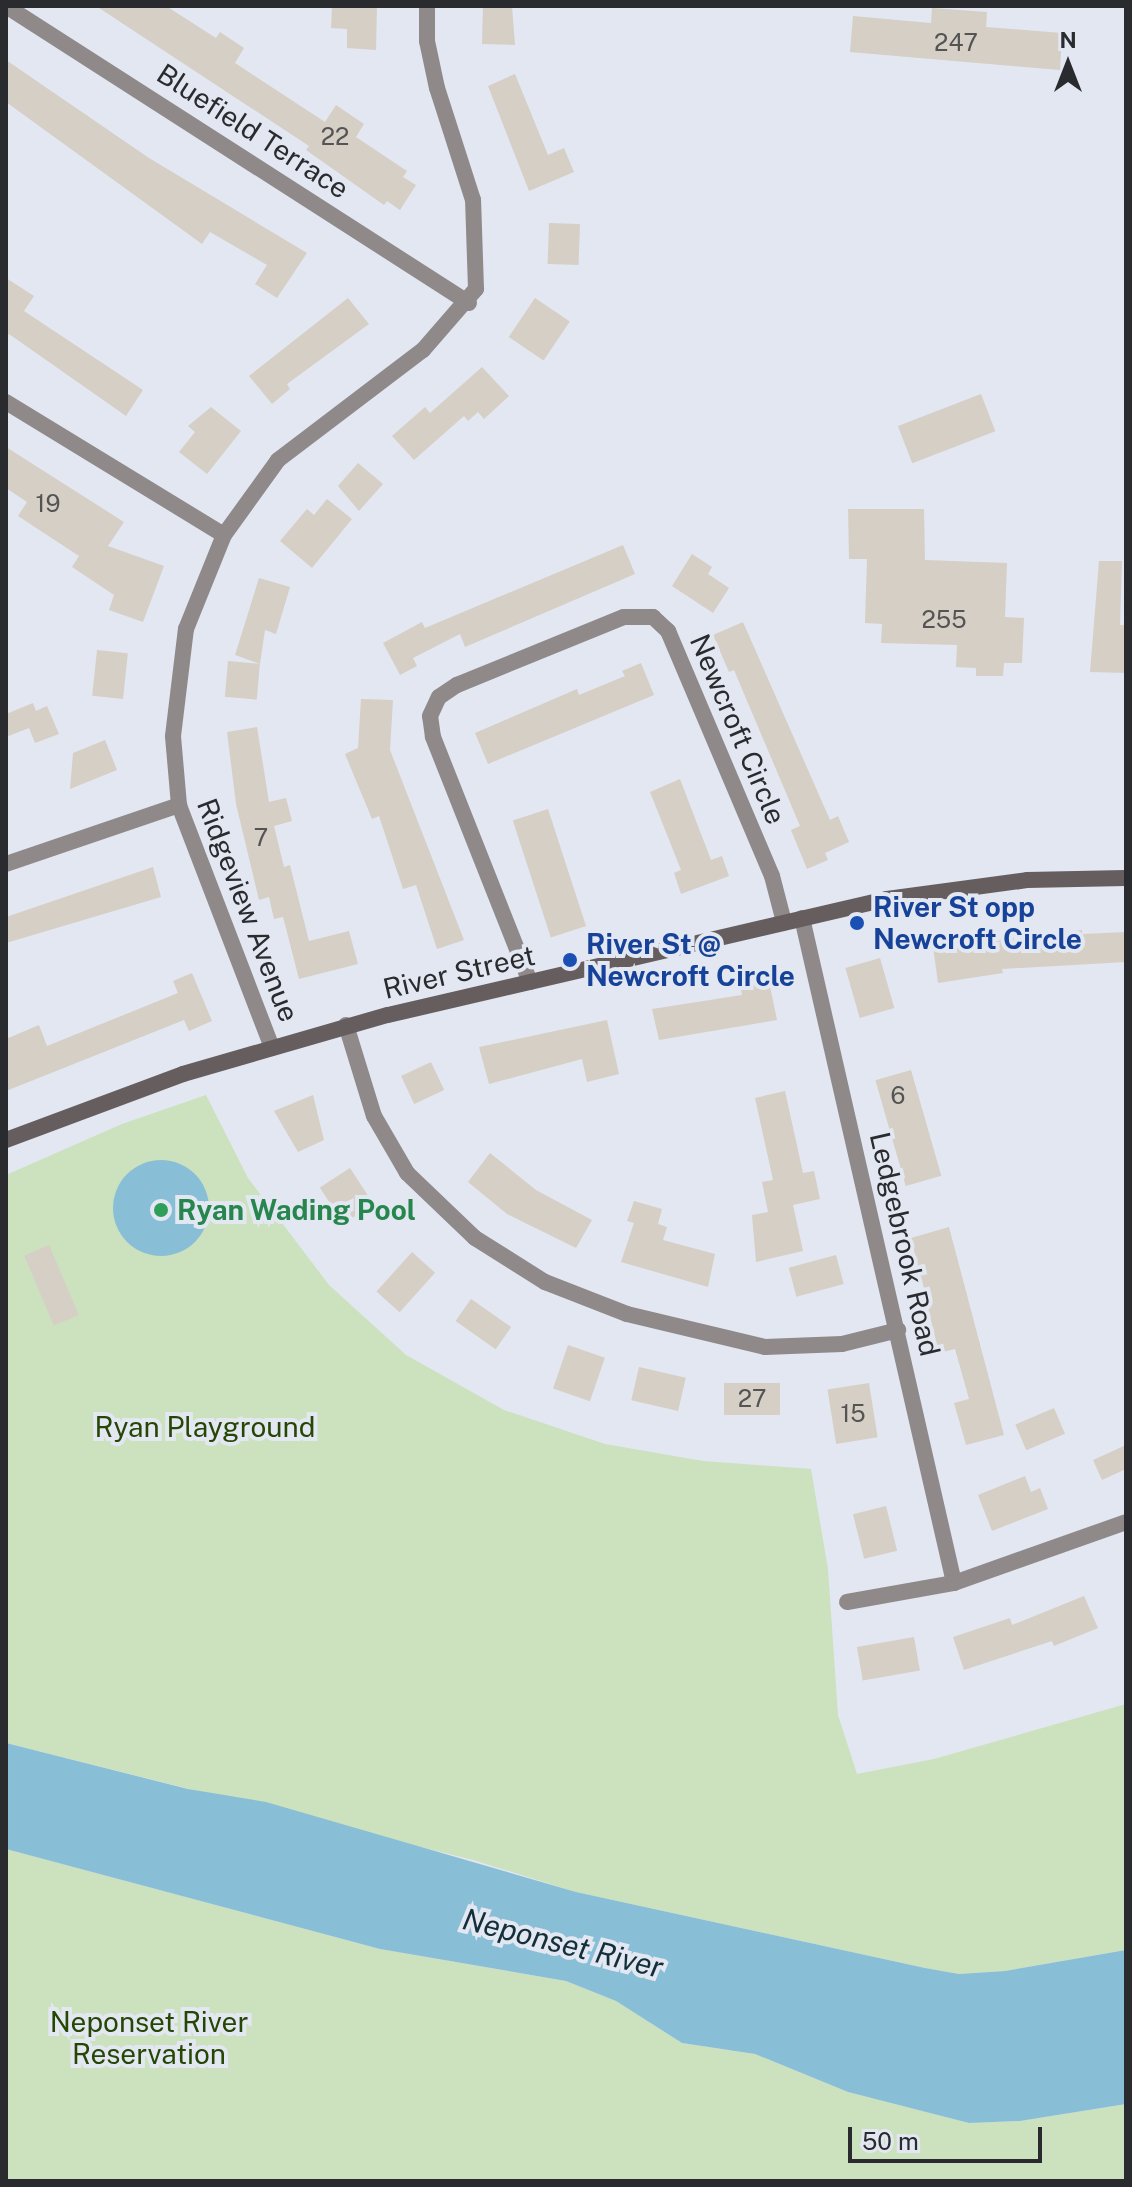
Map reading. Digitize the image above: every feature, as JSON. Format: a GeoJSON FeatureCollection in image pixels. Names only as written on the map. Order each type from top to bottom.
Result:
{"type":"FeatureCollection","features":[{"type":"Feature","properties":{"kind":"main road","name":"River Street"},"geometry":{"type":"LineString","coordinates":[[6,1140],[271,1045],[784,922],[956,888],[1126,878]]}},
{"type":"Feature","properties":{"kind":"street","name":"Bluefield Terrace"},"geometry":{"type":"LineString","coordinates":[[6,6],[469,303]]}},
{"type":"Feature","properties":{"kind":"street"},"geometry":{"type":"LineString","coordinates":[[427,6],[427,41],[437,88],[473,200],[476,289],[469,303]]}},
{"type":"Feature","properties":{"kind":"street","name":"Ridgeview Avenue"},"geometry":{"type":"LineString","coordinates":[[271,1045],[179,805],[173,736],[186,629],[224,535],[278,460],[423,350],[469,303]]}},
{"type":"Feature","properties":{"kind":"street"},"geometry":{"type":"LineString","coordinates":[[6,402],[224,535]]}},
{"type":"Feature","properties":{"kind":"street","name":"Newcroft Circle"},"geometry":{"type":"LineString","coordinates":[[530,982],[433,737],[430,716],[439,697],[457,685],[624,617],[653,617],[668,631],[772,876],[784,922]]}},
{"type":"Feature","properties":{"kind":"street"},"geometry":{"type":"LineString","coordinates":[[6,864],[179,805]]}},
{"type":"Feature","properties":{"kind":"street","name":"Ledgebrook Road"},"geometry":{"type":"LineString","coordinates":[[802,918],[954,1583]]}},
{"type":"Feature","properties":{"kind":"street"},"geometry":{"type":"LineString","coordinates":[[346,1025],[374,1116],[407,1173],[475,1238],[545,1282],[627,1314],[765,1347],[842,1344],[898,1330]]}},
{"type":"Feature","properties":{"kind":"street"},"geometry":{"type":"LineString","coordinates":[[847,1602],[954,1583],[1126,1522]]}},
{"type":"Feature","properties":{"kind":"green space","name":"Ryan Playground"},"geometry":{"type":"Polygon","coordinates":[[[206,1095],[248,1178],[329,1285],[406,1355],[504,1410],[605,1444],[703,1461],[811,1469],[828,1569],[838,1715],[857,1774],[934,1759],[1126,1704],[1126,1950],[1005,1971],[959,1974],[925,1968],[576,1892],[473,1860],[6,1743],[6,1175],[122,1124],[206,1095]]]}},
{"type":"Feature","properties":{"kind":"green space","name":"Neponset River Reservation"},"geometry":{"type":"Polygon","coordinates":[[[6,1849],[380,1949],[566,1981],[616,2001],[682,2043],[755,2054],[848,2092],[969,2123],[1020,2121],[1126,2104],[1126,2181],[6,2181],[6,1849]]]}},
{"type":"Feature","properties":{"kind":"water","name":"Ryan Wading Pool"},"geometry":{"type":"Polygon","coordinates":[[[161,1160],[179,1164],[195,1174],[205,1190],[209,1208],[205,1226],[195,1242],[179,1252],[161,1256],[143,1252],[127,1242],[117,1226],[113,1208],[117,1190],[127,1174],[143,1164],[161,1160]]]}},
{"type":"Feature","properties":{"kind":"water","name":"Neponset River"},"geometry":{"type":"Polygon","coordinates":[[[6,1743],[188,1789],[266,1802],[576,1892],[925,1968],[959,1974],[1005,1971],[1126,1950],[1126,2104],[1020,2121],[969,2123],[848,2092],[755,2054],[682,2043],[616,2001],[566,1981],[380,1949],[6,1849],[6,1743]]]}},
{"type":"Feature","properties":{"kind":"building"},"geometry":{"type":"Polygon","coordinates":[[[96,6],[166,6],[216,38],[220,32],[244,48],[235,63],[325,122],[336,105],[364,124],[356,137],[407,171],[403,177],[416,185],[400,210],[387,201],[384,205],[306,150],[309,146],[96,6]]]}},
{"type":"Feature","properties":{"kind":"building"},"geometry":{"type":"Polygon","coordinates":[[[377,6],[376,50],[347,48],[347,29],[331,28],[332,7],[377,6]]]}},
{"type":"Feature","properties":{"kind":"building"},"geometry":{"type":"Polygon","coordinates":[[[483,6],[512,6],[515,45],[482,44],[483,6]]]}},
{"type":"Feature","properties":{"kind":"building"},"geometry":{"type":"Polygon","coordinates":[[[932,8],[987,12],[986,27],[1062,33],[1060,70],[850,52],[853,16],[931,23],[932,8]]]}},
{"type":"Feature","properties":{"kind":"building"},"geometry":{"type":"Polygon","coordinates":[[[6,60],[149,158],[307,253],[277,298],[255,284],[267,265],[210,232],[202,244],[6,102],[6,60]]]}},
{"type":"Feature","properties":{"kind":"building"},"geometry":{"type":"Polygon","coordinates":[[[515,74],[548,155],[564,148],[574,172],[529,191],[488,86],[515,74]]]}},
{"type":"Feature","properties":{"kind":"building"},"geometry":{"type":"Polygon","coordinates":[[[549,223],[580,224],[579,265],[548,264],[549,223]]]}},
{"type":"Feature","properties":{"kind":"building"},"geometry":{"type":"Polygon","coordinates":[[[6,278],[34,296],[24,311],[143,390],[126,416],[9,334],[6,338],[6,278]]]}},
{"type":"Feature","properties":{"kind":"building"},"geometry":{"type":"Polygon","coordinates":[[[348,298],[369,324],[287,384],[290,389],[272,404],[249,376],[348,298]]]}},
{"type":"Feature","properties":{"kind":"building"},"geometry":{"type":"Polygon","coordinates":[[[535,298],[570,321],[544,360],[509,337],[535,298]]]}},
{"type":"Feature","properties":{"kind":"building"},"geometry":{"type":"Polygon","coordinates":[[[482,367],[509,396],[484,419],[478,412],[468,421],[464,416],[414,460],[392,436],[425,407],[430,413],[482,367]]]}},
{"type":"Feature","properties":{"kind":"building"},"geometry":{"type":"Polygon","coordinates":[[[981,394],[995,431],[912,463],[898,426],[981,394]]]}},
{"type":"Feature","properties":{"kind":"building"},"geometry":{"type":"Polygon","coordinates":[[[211,407],[241,431],[207,474],[179,452],[195,432],[188,426],[211,407]]]}},
{"type":"Feature","properties":{"kind":"building"},"geometry":{"type":"Polygon","coordinates":[[[6,447],[124,522],[108,546],[164,566],[143,622],[109,610],[114,595],[72,567],[79,556],[18,516],[27,502],[6,488],[6,447]]]}},
{"type":"Feature","properties":{"kind":"building"},"geometry":{"type":"Polygon","coordinates":[[[358,463],[383,484],[359,511],[338,486],[358,463]]]}},
{"type":"Feature","properties":{"kind":"building"},"geometry":{"type":"Polygon","coordinates":[[[327,499],[352,519],[312,568],[280,541],[307,509],[314,515],[327,499]]]}},
{"type":"Feature","properties":{"kind":"building"},"geometry":{"type":"Polygon","coordinates":[[[848,509],[924,509],[925,560],[1007,563],[1005,617],[1024,618],[1022,663],[1004,663],[1003,676],[976,676],[976,668],[956,667],[957,645],[881,643],[882,624],[865,623],[867,559],[849,559],[848,509]]]}},
{"type":"Feature","properties":{"kind":"building"},"geometry":{"type":"Polygon","coordinates":[[[623,545],[635,574],[465,647],[460,634],[413,658],[417,666],[400,675],[383,643],[422,622],[425,628],[623,545]]]}},
{"type":"Feature","properties":{"kind":"building"},"geometry":{"type":"Polygon","coordinates":[[[692,554],[712,567],[708,574],[729,588],[713,613],[672,586],[692,554]]]}},
{"type":"Feature","properties":{"kind":"building"},"geometry":{"type":"Polygon","coordinates":[[[1099,561],[1122,561],[1120,625],[1126,625],[1126,673],[1090,672],[1099,561]]]}},
{"type":"Feature","properties":{"kind":"building"},"geometry":{"type":"Polygon","coordinates":[[[259,578],[290,587],[276,634],[265,630],[260,664],[235,655],[259,578]]]}},
{"type":"Feature","properties":{"kind":"building"},"geometry":{"type":"Polygon","coordinates":[[[743,622],[830,820],[838,816],[849,842],[825,853],[828,860],[807,869],[791,830],[800,826],[734,670],[729,672],[713,635],[743,622]]]}},
{"type":"Feature","properties":{"kind":"building"},"geometry":{"type":"Polygon","coordinates":[[[97,650],[128,653],[123,699],[92,696],[97,650]]]}},
{"type":"Feature","properties":{"kind":"building"},"geometry":{"type":"Polygon","coordinates":[[[228,661],[260,664],[257,700],[225,697],[228,661]]]}},
{"type":"Feature","properties":{"kind":"building"},"geometry":{"type":"Polygon","coordinates":[[[641,663],[654,695],[488,764],[475,733],[577,689],[579,695],[625,676],[622,671],[641,663]]]}},
{"type":"Feature","properties":{"kind":"building"},"geometry":{"type":"Polygon","coordinates":[[[361,699],[393,700],[390,750],[464,940],[437,949],[416,885],[403,889],[379,816],[372,819],[345,754],[358,748],[361,699]]]}},
{"type":"Feature","properties":{"kind":"building"},"geometry":{"type":"Polygon","coordinates":[[[33,703],[36,711],[47,706],[59,734],[35,743],[29,728],[6,737],[6,714],[33,703]]]}},
{"type":"Feature","properties":{"kind":"building"},"geometry":{"type":"Polygon","coordinates":[[[257,727],[269,802],[286,798],[292,821],[274,826],[284,867],[290,865],[309,941],[349,931],[358,964],[299,979],[283,917],[274,919],[269,897],[259,900],[236,804],[227,732],[257,727]]]}},
{"type":"Feature","properties":{"kind":"building"},"geometry":{"type":"Polygon","coordinates":[[[105,740],[117,770],[70,789],[73,753],[105,740]]]}},
{"type":"Feature","properties":{"kind":"building"},"geometry":{"type":"Polygon","coordinates":[[[680,779],[711,860],[722,856],[729,876],[681,894],[674,873],[681,870],[650,792],[680,779]]]}},
{"type":"Feature","properties":{"kind":"building"},"geometry":{"type":"Polygon","coordinates":[[[548,809],[586,926],[551,937],[513,820],[548,809]]]}},
{"type":"Feature","properties":{"kind":"building"},"geometry":{"type":"Polygon","coordinates":[[[153,867],[161,897],[6,943],[6,917],[153,867]]]}},
{"type":"Feature","properties":{"kind":"building"},"geometry":{"type":"Polygon","coordinates":[[[1082,930],[1082,934],[1126,932],[1126,962],[1002,969],[1003,973],[938,983],[933,947],[1082,930]]]}},
{"type":"Feature","properties":{"kind":"building"},"geometry":{"type":"Polygon","coordinates":[[[880,958],[894,1008],[860,1018],[845,968],[880,958]]]}},
{"type":"Feature","properties":{"kind":"building"},"geometry":{"type":"Polygon","coordinates":[[[767,972],[777,1020],[659,1040],[652,1009],[742,995],[739,979],[767,972]]]}},
{"type":"Feature","properties":{"kind":"building"},"geometry":{"type":"Polygon","coordinates":[[[192,973],[212,1021],[189,1031],[184,1020],[6,1091],[6,1039],[39,1025],[47,1046],[178,993],[173,981],[192,973]]]}},
{"type":"Feature","properties":{"kind":"building"},"geometry":{"type":"Polygon","coordinates":[[[607,1020],[619,1074],[587,1082],[582,1059],[489,1084],[479,1047],[607,1020]]]}},
{"type":"Feature","properties":{"kind":"building"},"geometry":{"type":"Polygon","coordinates":[[[431,1062],[444,1090],[414,1104],[401,1076],[431,1062]]]}},
{"type":"Feature","properties":{"kind":"building"},"geometry":{"type":"Polygon","coordinates":[[[911,1070],[941,1176],[906,1186],[875,1080],[911,1070]]]}},
{"type":"Feature","properties":{"kind":"building"},"geometry":{"type":"Polygon","coordinates":[[[785,1091],[803,1173],[814,1171],[820,1199],[793,1205],[803,1251],[756,1262],[752,1215],[768,1212],[762,1182],[773,1180],[755,1098],[785,1091]]]}},
{"type":"Feature","properties":{"kind":"building"},"geometry":{"type":"Polygon","coordinates":[[[313,1095],[324,1140],[298,1152],[274,1111],[313,1095]]]}},
{"type":"Feature","properties":{"kind":"building"},"geometry":{"type":"Polygon","coordinates":[[[490,1153],[536,1190],[592,1220],[576,1248],[507,1214],[468,1182],[490,1153]]]}},
{"type":"Feature","properties":{"kind":"building"},"geometry":{"type":"Polygon","coordinates":[[[350,1168],[373,1204],[343,1224],[320,1188],[350,1168]]]}},
{"type":"Feature","properties":{"kind":"building"},"geometry":{"type":"Polygon","coordinates":[[[634,1201],[662,1209],[658,1224],[667,1227],[663,1240],[715,1254],[708,1287],[621,1262],[634,1223],[627,1221],[634,1201]]]}},
{"type":"Feature","properties":{"kind":"building"},"geometry":{"type":"Polygon","coordinates":[[[949,1227],[1004,1435],[966,1445],[954,1403],[969,1399],[955,1349],[939,1353],[911,1238],[949,1227]]]}},
{"type":"Feature","properties":{"kind":"building"},"geometry":{"type":"Polygon","coordinates":[[[49,1245],[79,1315],[54,1326],[24,1256],[49,1245]]]}},
{"type":"Feature","properties":{"kind":"building"},"geometry":{"type":"Polygon","coordinates":[[[412,1252],[435,1273],[400,1312],[377,1291],[412,1252]]]}},
{"type":"Feature","properties":{"kind":"building"},"geometry":{"type":"Polygon","coordinates":[[[836,1255],[844,1284],[796,1297],[789,1268],[836,1255]]]}},
{"type":"Feature","properties":{"kind":"building"},"geometry":{"type":"Polygon","coordinates":[[[471,1299],[511,1327],[496,1349],[456,1321],[471,1299]]]}},
{"type":"Feature","properties":{"kind":"building"},"geometry":{"type":"Polygon","coordinates":[[[568,1345],[605,1358],[590,1401],[553,1388],[568,1345]]]}},
{"type":"Feature","properties":{"kind":"building"},"geometry":{"type":"Polygon","coordinates":[[[639,1367],[686,1378],[678,1411],[631,1400],[639,1367]]]}},
{"type":"Feature","properties":{"kind":"building"},"geometry":{"type":"Polygon","coordinates":[[[724,1383],[780,1383],[780,1415],[724,1415],[724,1383]]]}},
{"type":"Feature","properties":{"kind":"building"},"geometry":{"type":"Polygon","coordinates":[[[869,1383],[878,1437],[836,1444],[828,1390],[869,1383]]]}},
{"type":"Feature","properties":{"kind":"building"},"geometry":{"type":"Polygon","coordinates":[[[1054,1408],[1065,1434],[1026,1450],[1015,1424],[1054,1408]]]}},
{"type":"Feature","properties":{"kind":"building"},"geometry":{"type":"Polygon","coordinates":[[[1126,1445],[1126,1469],[1102,1480],[1093,1460],[1126,1445]]]}},
{"type":"Feature","properties":{"kind":"building"},"geometry":{"type":"Polygon","coordinates":[[[1025,1476],[1031,1492],[1040,1488],[1048,1509],[992,1531],[978,1495],[1025,1476]]]}},
{"type":"Feature","properties":{"kind":"building"},"geometry":{"type":"Polygon","coordinates":[[[886,1506],[897,1551],[864,1559],[853,1514],[886,1506]]]}},
{"type":"Feature","properties":{"kind":"building"},"geometry":{"type":"Polygon","coordinates":[[[1084,1596],[1098,1628],[1054,1646],[1052,1641],[964,1670],[953,1637],[1010,1618],[1012,1625],[1084,1596]]]}},
{"type":"Feature","properties":{"kind":"building"},"geometry":{"type":"Polygon","coordinates":[[[914,1637],[920,1670],[863,1681],[857,1647],[914,1637]]]}},
{"type":"Feature","properties":{"kind":"place","name":"River St opp Newcroft Circle"},"geometry":{"type":"Point","coordinates":[857,923]}},
{"type":"Feature","properties":{"kind":"place","name":"River St @ Newcroft Circle"},"geometry":{"type":"Point","coordinates":[570,960]}},
{"type":"Feature","properties":{"kind":"place","name":"Ryan Wading Pool"},"geometry":{"type":"Point","coordinates":[161,1210]}}]}
